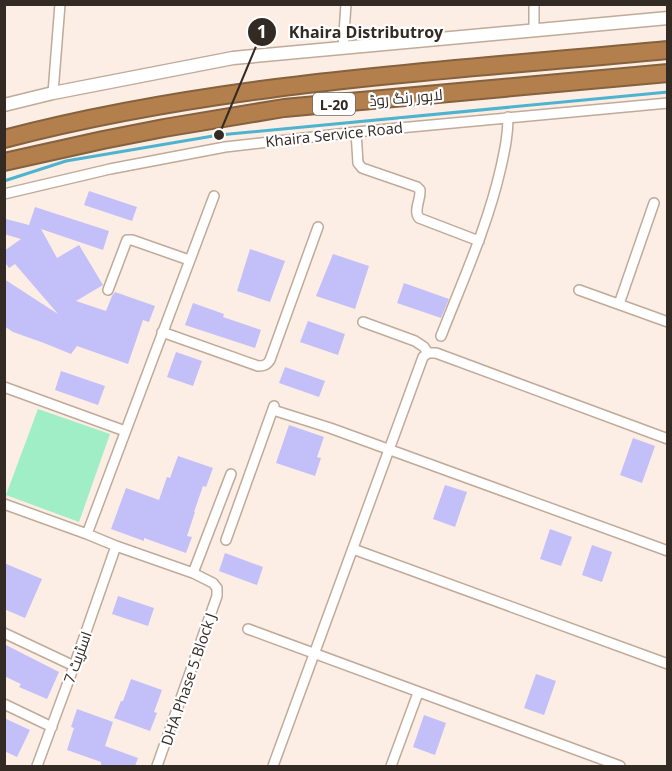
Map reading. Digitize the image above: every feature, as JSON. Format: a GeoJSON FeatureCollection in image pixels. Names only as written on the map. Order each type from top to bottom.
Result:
{"type":"FeatureCollection","features":[{"type":"Feature","properties":{"kind":"highway","name":"لاہور رنگ روڈ"},"geometry":{"type":"LineString","coordinates":[[4,139],[36,130],[134,110],[274,88],[430,71],[668,50]]}},
{"type":"Feature","properties":{"kind":"highway","name":"لاہور رنگ روڈ"},"geometry":{"type":"LineString","coordinates":[[4,162],[164,128],[285,108],[668,73]]}},
{"type":"Feature","properties":{"kind":"street"},"geometry":{"type":"LineString","coordinates":[[53,93],[60,4]]}},
{"type":"Feature","properties":{"kind":"street"},"geometry":{"type":"LineString","coordinates":[[343,48],[346,4]]}},
{"type":"Feature","properties":{"kind":"street"},"geometry":{"type":"LineString","coordinates":[[534,4],[534,30]]}},
{"type":"Feature","properties":{"kind":"street"},"geometry":{"type":"LineString","coordinates":[[4,105],[53,93],[233,58],[668,18]]}},
{"type":"Feature","properties":{"kind":"street","name":"Khaira Service Road"},"geometry":{"type":"LineString","coordinates":[[4,194],[110,169],[225,147],[356,132],[668,103]]}},
{"type":"Feature","properties":{"kind":"street"},"geometry":{"type":"LineString","coordinates":[[441,336],[479,241],[495,192],[508,134],[508,117]]}},
{"type":"Feature","properties":{"kind":"street"},"geometry":{"type":"LineString","coordinates":[[356,132],[358,163],[362,168],[417,187],[420,194],[416,215],[419,218],[479,241]]}},
{"type":"Feature","properties":{"kind":"street"},"geometry":{"type":"LineString","coordinates":[[87,534],[214,196]]}},
{"type":"Feature","properties":{"kind":"street"},"geometry":{"type":"LineString","coordinates":[[619,304],[654,204]]}},
{"type":"Feature","properties":{"kind":"street"},"geometry":{"type":"LineString","coordinates":[[162,332],[258,366],[267,364],[318,228]]}},
{"type":"Feature","properties":{"kind":"street"},"geometry":{"type":"LineString","coordinates":[[108,290],[127,240],[189,260]]}},
{"type":"Feature","properties":{"kind":"street"},"geometry":{"type":"LineString","coordinates":[[579,290],[668,322]]}},
{"type":"Feature","properties":{"kind":"street"},"geometry":{"type":"LineString","coordinates":[[363,322],[415,341],[428,353]]}},
{"type":"Feature","properties":{"kind":"street"},"geometry":{"type":"LineString","coordinates":[[273,766],[423,357],[428,353],[436,353],[668,439]]}},
{"type":"Feature","properties":{"kind":"street"},"geometry":{"type":"LineString","coordinates":[[4,387],[125,432]]}},
{"type":"Feature","properties":{"kind":"street"},"geometry":{"type":"LineString","coordinates":[[226,540],[273,408],[668,551]]}},
{"type":"Feature","properties":{"kind":"street"},"geometry":{"type":"LineString","coordinates":[[4,504],[193,573],[231,474]]}},
{"type":"Feature","properties":{"kind":"street","name":"اسٹریٹ 7"},"geometry":{"type":"LineString","coordinates":[[37,766],[116,546]]}},
{"type":"Feature","properties":{"kind":"street"},"geometry":{"type":"LineString","coordinates":[[353,549],[668,664]]}},
{"type":"Feature","properties":{"kind":"street","name":"DHA Phase 5 Block J"},"geometry":{"type":"LineString","coordinates":[[157,766],[218,592],[213,583],[193,573]]}},
{"type":"Feature","properties":{"kind":"street"},"geometry":{"type":"LineString","coordinates":[[248,629],[620,766]]}},
{"type":"Feature","properties":{"kind":"street"},"geometry":{"type":"LineString","coordinates":[[4,633],[74,666]]}},
{"type":"Feature","properties":{"kind":"street"},"geometry":{"type":"LineString","coordinates":[[391,766],[418,693]]}},
{"type":"Feature","properties":{"kind":"street"},"geometry":{"type":"LineString","coordinates":[[4,704],[52,727]]}},
{"type":"Feature","properties":{"kind":"green space"},"geometry":{"type":"Polygon","coordinates":[[[38,409],[110,434],[79,522],[6,495],[38,409]]]}},
{"type":"Feature","properties":{"kind":"building"},"geometry":{"type":"Polygon","coordinates":[[[89,191],[137,207],[132,221],[84,205],[89,191]]]}},
{"type":"Feature","properties":{"kind":"building"},"geometry":{"type":"Polygon","coordinates":[[[35,207],[109,231],[103,250],[41,229],[57,258],[79,245],[103,285],[76,301],[106,311],[115,292],[155,306],[149,322],[143,320],[128,364],[77,346],[71,354],[13,332],[4,326],[4,279],[58,314],[15,264],[9,268],[4,261],[4,251],[21,239],[4,234],[6,219],[29,225],[35,207]]]}},
{"type":"Feature","properties":{"kind":"building"},"geometry":{"type":"Polygon","coordinates":[[[250,249],[285,261],[270,302],[237,291],[250,249]]]}},
{"type":"Feature","properties":{"kind":"building"},"geometry":{"type":"Polygon","coordinates":[[[333,254],[369,266],[355,309],[316,296],[333,254]]]}},
{"type":"Feature","properties":{"kind":"building"},"geometry":{"type":"Polygon","coordinates":[[[404,283],[449,299],[441,318],[397,303],[404,283]]]}},
{"type":"Feature","properties":{"kind":"building"},"geometry":{"type":"Polygon","coordinates":[[[193,303],[224,314],[223,317],[261,330],[255,348],[185,325],[193,303]]]}},
{"type":"Feature","properties":{"kind":"building"},"geometry":{"type":"Polygon","coordinates":[[[308,321],[345,334],[338,355],[300,342],[308,321]]]}},
{"type":"Feature","properties":{"kind":"building"},"geometry":{"type":"Polygon","coordinates":[[[176,352],[202,361],[193,386],[167,377],[176,352]]]}},
{"type":"Feature","properties":{"kind":"building"},"geometry":{"type":"Polygon","coordinates":[[[285,367],[325,381],[319,397],[279,383],[285,367]]]}},
{"type":"Feature","properties":{"kind":"building"},"geometry":{"type":"Polygon","coordinates":[[[61,371],[105,386],[98,405],[55,390],[61,371]]]}},
{"type":"Feature","properties":{"kind":"building"},"geometry":{"type":"Polygon","coordinates":[[[289,425],[324,437],[317,457],[321,458],[315,476],[276,463],[289,425]]]}},
{"type":"Feature","properties":{"kind":"building"},"geometry":{"type":"Polygon","coordinates":[[[633,438],[655,446],[642,483],[620,475],[633,438]]]}},
{"type":"Feature","properties":{"kind":"building"},"geometry":{"type":"Polygon","coordinates":[[[178,456],[213,468],[206,487],[203,486],[194,512],[187,536],[192,537],[186,553],[111,529],[126,488],[159,500],[178,456]]]}},
{"type":"Feature","properties":{"kind":"building"},"geometry":{"type":"Polygon","coordinates":[[[445,485],[467,492],[455,527],[433,519],[445,485]]]}},
{"type":"Feature","properties":{"kind":"building"},"geometry":{"type":"Polygon","coordinates":[[[550,529],[572,537],[561,566],[540,559],[550,529]]]}},
{"type":"Feature","properties":{"kind":"building"},"geometry":{"type":"Polygon","coordinates":[[[592,545],[612,552],[602,582],[582,575],[592,545]]]}},
{"type":"Feature","properties":{"kind":"building"},"geometry":{"type":"Polygon","coordinates":[[[225,553],[263,567],[257,585],[219,571],[225,553]]]}},
{"type":"Feature","properties":{"kind":"building"},"geometry":{"type":"Polygon","coordinates":[[[4,563],[42,579],[25,618],[4,609],[4,563]]]}},
{"type":"Feature","properties":{"kind":"building"},"geometry":{"type":"Polygon","coordinates":[[[118,596],[154,608],[148,626],[112,614],[118,596]]]}},
{"type":"Feature","properties":{"kind":"building"},"geometry":{"type":"Polygon","coordinates":[[[4,644],[59,672],[47,699],[19,687],[21,684],[4,676],[4,644]]]}},
{"type":"Feature","properties":{"kind":"building"},"geometry":{"type":"Polygon","coordinates":[[[536,674],[556,681],[544,715],[524,708],[536,674]]]}},
{"type":"Feature","properties":{"kind":"building"},"geometry":{"type":"Polygon","coordinates":[[[131,679],[162,690],[150,731],[114,718],[131,679]]]}},
{"type":"Feature","properties":{"kind":"building"},"geometry":{"type":"Polygon","coordinates":[[[77,709],[113,722],[105,746],[138,758],[135,766],[101,765],[101,762],[67,750],[77,709]]]}},
{"type":"Feature","properties":{"kind":"building"},"geometry":{"type":"Polygon","coordinates":[[[424,715],[446,723],[435,755],[413,747],[424,715]]]}},
{"type":"Feature","properties":{"kind":"building"},"geometry":{"type":"Polygon","coordinates":[[[4,718],[30,730],[17,757],[4,751],[4,718]]]}},
{"type":"Feature","properties":{"kind":"waterway"},"geometry":{"type":"LineString","coordinates":[[4,181],[66,161],[219,135],[668,92]]}},
{"type":"Feature","properties":{"kind":"place","name":"Khaira Distributroy"},"geometry":{"type":"Point","coordinates":[219,135]}}]}
